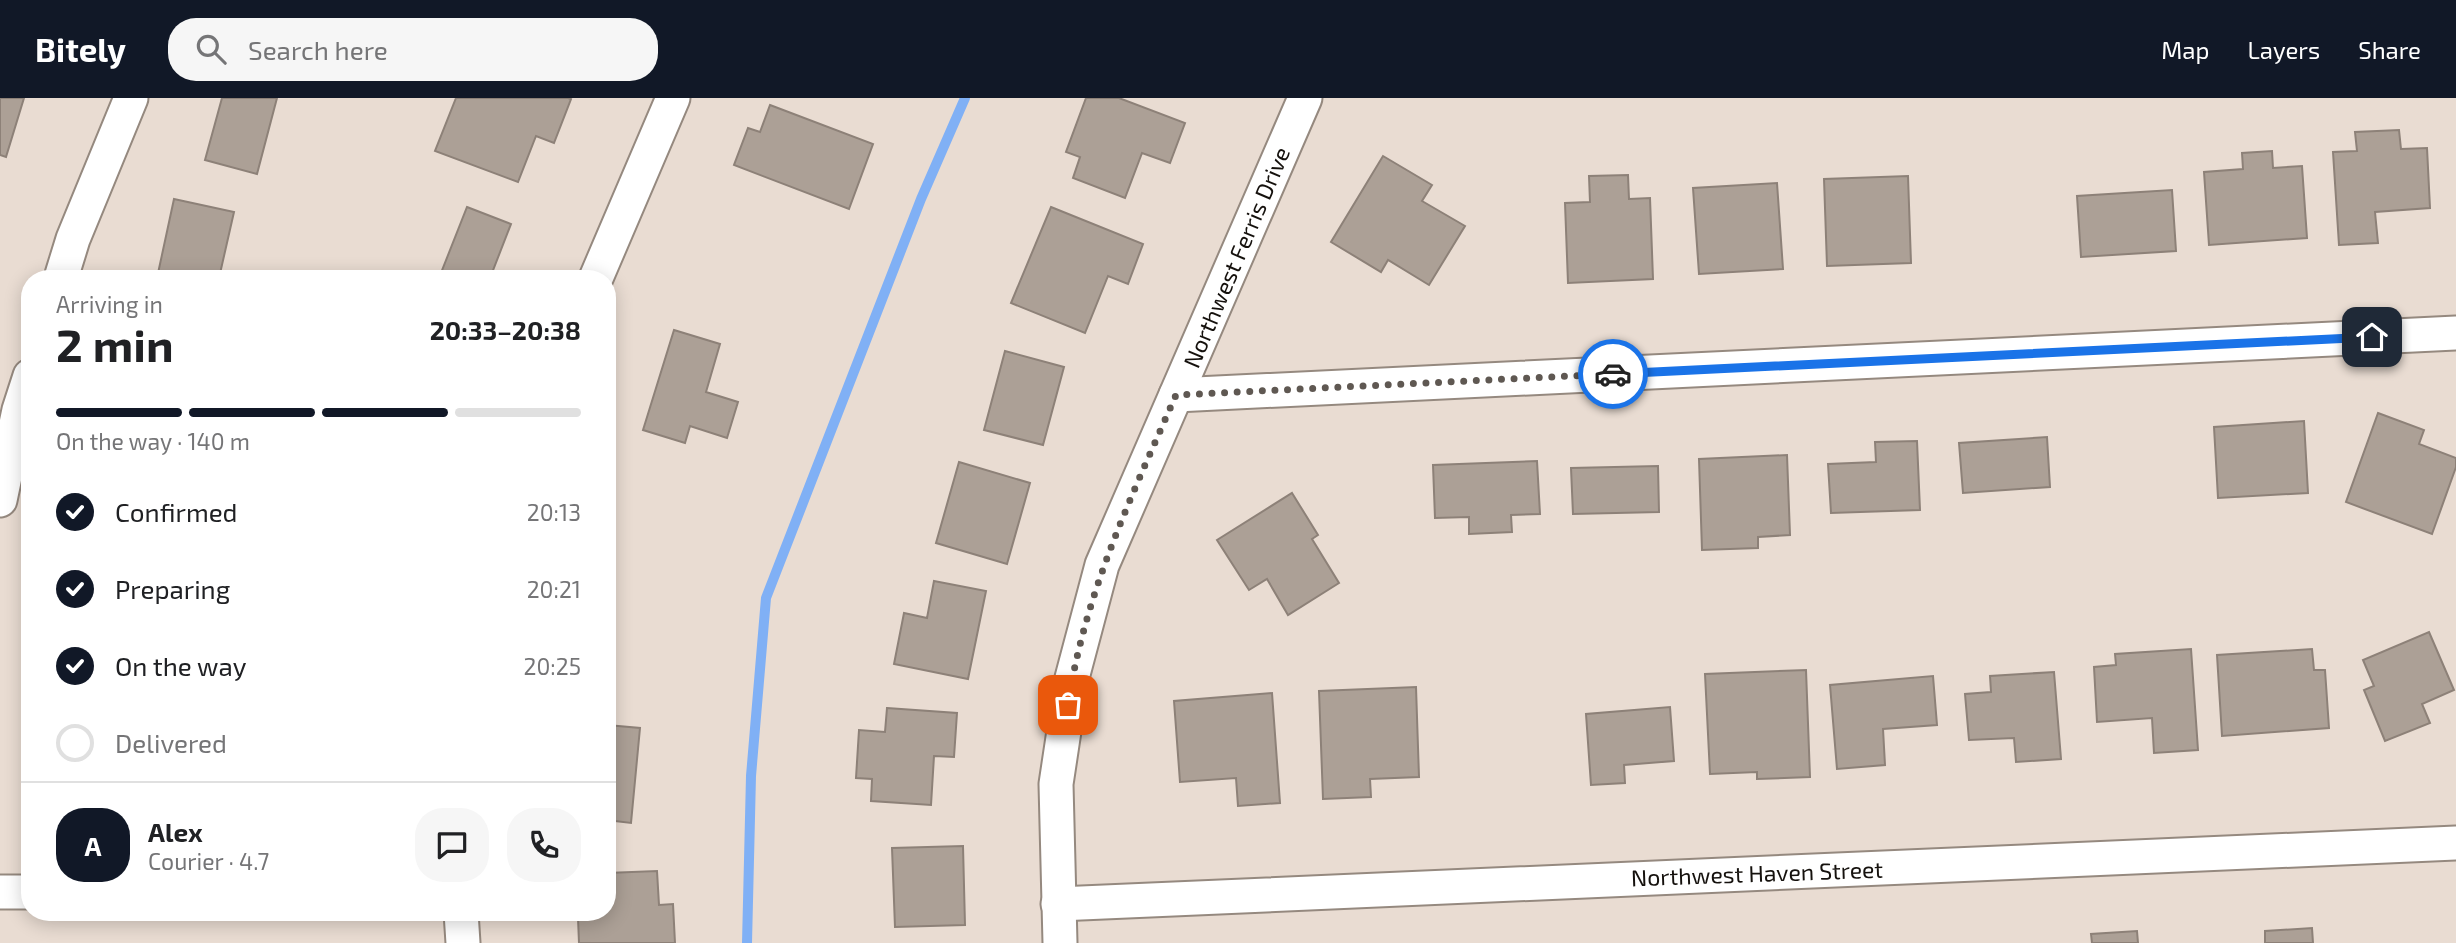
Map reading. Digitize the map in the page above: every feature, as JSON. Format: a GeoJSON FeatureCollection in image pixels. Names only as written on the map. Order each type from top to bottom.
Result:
{"type":"FeatureCollection","features":[{"type":"Feature","properties":{"kind":"street"},"geometry":{"type":"LineString","coordinates":[[63,270],[73,239],[131,98]]}},
{"type":"Feature","properties":{"kind":"street"},"geometry":{"type":"LineString","coordinates":[[600,270],[673,98]]}},
{"type":"Feature","properties":{"kind":"street","name":"Northwest Ferris Drive"},"geometry":{"type":"LineString","coordinates":[[1060,943],[1056,784],[1072,678],[1102,565],[1305,98]]}},
{"type":"Feature","properties":{"kind":"street"},"geometry":{"type":"LineString","coordinates":[[1176,395],[2456,333]]}},
{"type":"Feature","properties":{"kind":"street"},"geometry":{"type":"LineString","coordinates":[[0,500],[21,404]]}},
{"type":"Feature","properties":{"kind":"street","name":"Northwest Haven Street"},"geometry":{"type":"LineString","coordinates":[[1058,904],[2456,843]]}},
{"type":"Feature","properties":{"kind":"street"},"geometry":{"type":"LineString","coordinates":[[0,892],[21,892]]}},
{"type":"Feature","properties":{"kind":"street"},"geometry":{"type":"LineString","coordinates":[[462,921],[463,943]]}},
{"type":"Feature","properties":{"kind":"building"},"geometry":{"type":"Polygon","coordinates":[[[0,98],[24,98],[6,157],[0,155],[0,98]]]}},
{"type":"Feature","properties":{"kind":"building"},"geometry":{"type":"Polygon","coordinates":[[[222,98],[277,98],[257,174],[205,160],[222,98]]]}},
{"type":"Feature","properties":{"kind":"building"},"geometry":{"type":"Polygon","coordinates":[[[456,98],[571,99],[554,143],[536,136],[518,182],[435,151],[456,98]]]}},
{"type":"Feature","properties":{"kind":"building"},"geometry":{"type":"Polygon","coordinates":[[[1086,98],[1119,98],[1185,123],[1170,163],[1142,153],[1125,198],[1073,178],[1080,157],[1066,152],[1086,98]]]}},
{"type":"Feature","properties":{"kind":"building"},"geometry":{"type":"Polygon","coordinates":[[[770,105],[873,144],[849,209],[734,165],[748,128],[760,132],[770,105]]]}},
{"type":"Feature","properties":{"kind":"building"},"geometry":{"type":"Polygon","coordinates":[[[2399,130],[2401,149],[2427,148],[2430,208],[2375,212],[2378,243],[2339,245],[2333,152],[2357,151],[2355,132],[2399,130]]]}},
{"type":"Feature","properties":{"kind":"building"},"geometry":{"type":"Polygon","coordinates":[[[2272,151],[2273,168],[2302,166],[2307,238],[2209,245],[2204,172],[2243,169],[2242,153],[2272,151]]]}},
{"type":"Feature","properties":{"kind":"building"},"geometry":{"type":"Polygon","coordinates":[[[1383,156],[1432,185],[1422,201],[1465,226],[1429,285],[1388,260],[1381,272],[1331,242],[1383,156]]]}},
{"type":"Feature","properties":{"kind":"building"},"geometry":{"type":"Polygon","coordinates":[[[1628,175],[1629,199],[1650,198],[1653,279],[1568,283],[1565,203],[1590,202],[1589,176],[1628,175]]]}},
{"type":"Feature","properties":{"kind":"building"},"geometry":{"type":"Polygon","coordinates":[[[1908,176],[1911,263],[1827,266],[1824,179],[1908,176]]]}},
{"type":"Feature","properties":{"kind":"building"},"geometry":{"type":"Polygon","coordinates":[[[1777,183],[1783,269],[1699,274],[1693,188],[1777,183]]]}},
{"type":"Feature","properties":{"kind":"building"},"geometry":{"type":"Polygon","coordinates":[[[2172,190],[2176,251],[2081,257],[2077,196],[2172,190]]]}},
{"type":"Feature","properties":{"kind":"building"},"geometry":{"type":"Polygon","coordinates":[[[174,199],[234,212],[221,270],[159,270],[174,199]]]}},
{"type":"Feature","properties":{"kind":"building"},"geometry":{"type":"Polygon","coordinates":[[[467,207],[511,224],[493,270],[442,270],[467,207]]]}},
{"type":"Feature","properties":{"kind":"building"},"geometry":{"type":"Polygon","coordinates":[[[1051,207],[1143,244],[1128,284],[1108,276],[1085,333],[1011,303],[1051,207]]]}},
{"type":"Feature","properties":{"kind":"building"},"geometry":{"type":"Polygon","coordinates":[[[674,330],[720,344],[706,392],[738,402],[727,438],[690,426],[685,443],[643,430],[674,330]]]}},
{"type":"Feature","properties":{"kind":"building"},"geometry":{"type":"Polygon","coordinates":[[[1005,351],[1064,367],[1043,445],[984,430],[1005,351]]]}},
{"type":"Feature","properties":{"kind":"building"},"geometry":{"type":"Polygon","coordinates":[[[2378,413],[2424,430],[2419,444],[2456,458],[2456,467],[2432,534],[2346,502],[2378,413]]]}},
{"type":"Feature","properties":{"kind":"building"},"geometry":{"type":"Polygon","coordinates":[[[2304,421],[2308,493],[2218,498],[2214,427],[2304,421]]]}},
{"type":"Feature","properties":{"kind":"building"},"geometry":{"type":"Polygon","coordinates":[[[2047,437],[2050,487],[1963,493],[1959,443],[2047,437]]]}},
{"type":"Feature","properties":{"kind":"building"},"geometry":{"type":"Polygon","coordinates":[[[1917,441],[1920,510],[1831,513],[1828,464],[1876,462],[1875,442],[1917,441]]]}},
{"type":"Feature","properties":{"kind":"building"},"geometry":{"type":"Polygon","coordinates":[[[1787,455],[1790,535],[1758,537],[1758,548],[1702,550],[1699,459],[1787,455]]]}},
{"type":"Feature","properties":{"kind":"building"},"geometry":{"type":"Polygon","coordinates":[[[1537,461],[1540,514],[1511,515],[1512,532],[1469,534],[1469,517],[1435,518],[1433,465],[1537,461]]]}},
{"type":"Feature","properties":{"kind":"building"},"geometry":{"type":"Polygon","coordinates":[[[959,462],[1030,483],[1007,564],[936,543],[959,462]]]}},
{"type":"Feature","properties":{"kind":"building"},"geometry":{"type":"Polygon","coordinates":[[[1658,466],[1659,512],[1573,514],[1571,468],[1658,466]]]}},
{"type":"Feature","properties":{"kind":"building"},"geometry":{"type":"Polygon","coordinates":[[[1292,493],[1318,535],[1312,539],[1339,583],[1288,615],[1267,579],[1249,590],[1217,540],[1292,493]]]}},
{"type":"Feature","properties":{"kind":"building"},"geometry":{"type":"Polygon","coordinates":[[[934,581],[986,591],[968,679],[894,664],[904,613],[927,618],[934,581]]]}},
{"type":"Feature","properties":{"kind":"building"},"geometry":{"type":"Polygon","coordinates":[[[2429,632],[2454,690],[2422,704],[2430,723],[2385,741],[2364,690],[2374,686],[2363,660],[2429,632]]]}},
{"type":"Feature","properties":{"kind":"building"},"geometry":{"type":"Polygon","coordinates":[[[2191,649],[2198,750],[2154,753],[2152,718],[2097,722],[2094,667],[2116,665],[2115,654],[2191,649]]]}},
{"type":"Feature","properties":{"kind":"building"},"geometry":{"type":"Polygon","coordinates":[[[2312,649],[2314,670],[2325,670],[2329,728],[2222,736],[2217,655],[2312,649]]]}},
{"type":"Feature","properties":{"kind":"building"},"geometry":{"type":"Polygon","coordinates":[[[1806,670],[1810,777],[1757,779],[1757,772],[1710,774],[1705,674],[1806,670]]]}},
{"type":"Feature","properties":{"kind":"building"},"geometry":{"type":"Polygon","coordinates":[[[2054,672],[2061,759],[2016,762],[2014,738],[1969,740],[1965,694],[1991,692],[1990,676],[2054,672]]]}},
{"type":"Feature","properties":{"kind":"building"},"geometry":{"type":"Polygon","coordinates":[[[1933,676],[1937,725],[1883,729],[1885,765],[1837,769],[1830,685],[1933,676]]]}},
{"type":"Feature","properties":{"kind":"building"},"geometry":{"type":"Polygon","coordinates":[[[1416,687],[1419,777],[1370,779],[1371,797],[1323,799],[1319,691],[1416,687]]]}},
{"type":"Feature","properties":{"kind":"building"},"geometry":{"type":"Polygon","coordinates":[[[1272,693],[1280,803],[1238,806],[1236,778],[1180,782],[1174,701],[1272,693]]]}},
{"type":"Feature","properties":{"kind":"building"},"geometry":{"type":"Polygon","coordinates":[[[1670,707],[1674,761],[1624,765],[1625,783],[1591,785],[1586,714],[1670,707]]]}},
{"type":"Feature","properties":{"kind":"building"},"geometry":{"type":"Polygon","coordinates":[[[887,708],[957,713],[954,757],[934,756],[931,805],[871,801],[872,779],[856,778],[859,730],[885,732],[887,708]]]}},
{"type":"Feature","properties":{"kind":"building"},"geometry":{"type":"Polygon","coordinates":[[[616,726],[640,728],[631,823],[616,821],[616,726]]]}},
{"type":"Feature","properties":{"kind":"building"},"geometry":{"type":"Polygon","coordinates":[[[963,846],[965,925],[895,927],[892,848],[963,846]]]}},
{"type":"Feature","properties":{"kind":"building"},"geometry":{"type":"Polygon","coordinates":[[[657,871],[659,905],[673,904],[675,943],[579,943],[578,921],[616,921],[616,873],[657,871]]]}},
{"type":"Feature","properties":{"kind":"building"},"geometry":{"type":"Polygon","coordinates":[[[2312,928],[2313,943],[2265,943],[2265,931],[2312,928]]]}},
{"type":"Feature","properties":{"kind":"building"},"geometry":{"type":"Polygon","coordinates":[[[2137,931],[2138,943],[2092,943],[2091,934],[2137,931]]]}},
{"type":"Feature","properties":{"kind":"waterway"},"geometry":{"type":"LineString","coordinates":[[747,943],[751,776],[766,598],[921,199],[965,98]]}},
{"type":"Feature","properties":{"kind":"way so far"},"geometry":{"type":"LineString","coordinates":[[1068,705],[1072,678],[1102,565],[1176,395],[1613,374]]}},
{"type":"Feature","properties":{"kind":"route"},"geometry":{"type":"LineString","coordinates":[[1613,374],[2372,337]]}}]}
